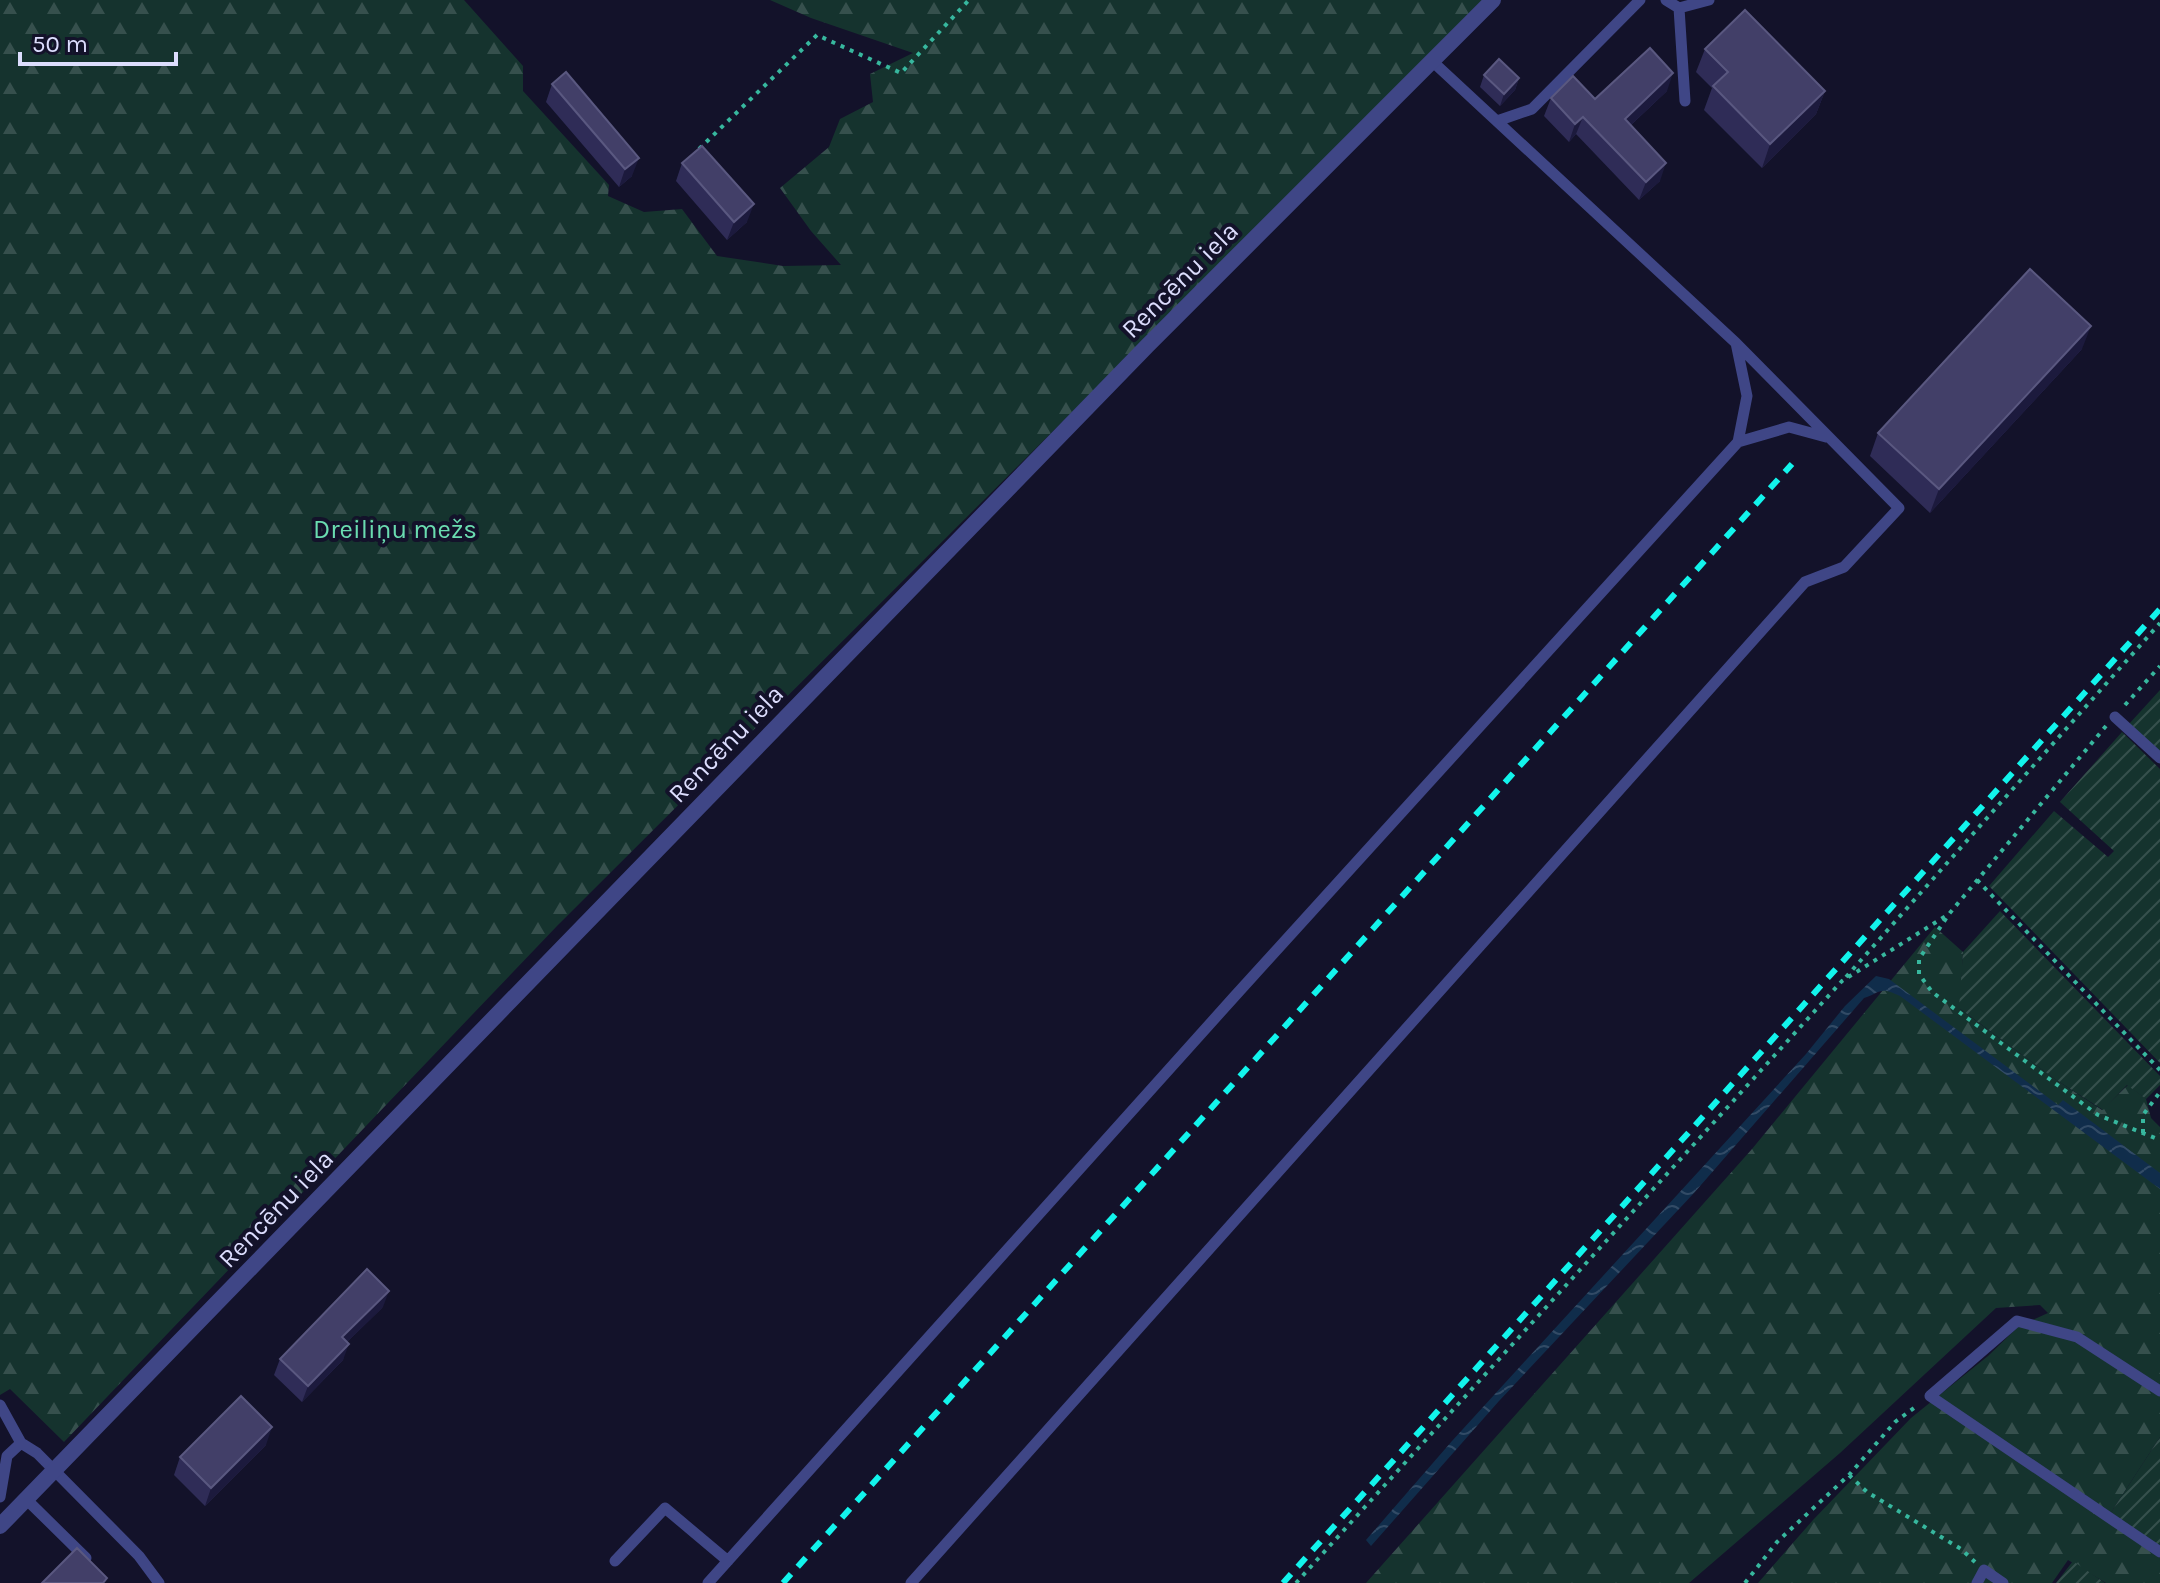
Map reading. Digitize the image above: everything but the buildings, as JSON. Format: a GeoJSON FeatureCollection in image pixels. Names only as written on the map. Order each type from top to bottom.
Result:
{"type":"FeatureCollection","features":[{"type":"Feature","properties":{"kind":"street","name":"Rencēnu iela"},"geometry":{"type":"LineString","coordinates":[[0,1526],[1148,345],[1493,0]]}},
{"type":"Feature","properties":{"kind":"lane"},"geometry":{"type":"LineString","coordinates":[[1497,121],[1532,109],[1640,0]]}},
{"type":"Feature","properties":{"kind":"lane"},"geometry":{"type":"LineString","coordinates":[[1666,0],[1679,8],[1709,0]]}},
{"type":"Feature","properties":{"kind":"lane"},"geometry":{"type":"LineString","coordinates":[[1679,8],[1685,101]]}},
{"type":"Feature","properties":{"kind":"lane"},"geometry":{"type":"LineString","coordinates":[[911,1583],[1805,582],[1844,567],[1899,508],[1736,343],[1432,61]]}},
{"type":"Feature","properties":{"kind":"lane"},"geometry":{"type":"LineString","coordinates":[[708,1583],[1738,442],[1747,396],[1736,343]]}},
{"type":"Feature","properties":{"kind":"lane"},"geometry":{"type":"LineString","coordinates":[[1738,442],[1789,427],[1830,438]]}},
{"type":"Feature","properties":{"kind":"lane"},"geometry":{"type":"LineString","coordinates":[[2115,717],[2160,758]]}},
{"type":"Feature","properties":{"kind":"lane"},"geometry":{"type":"LineString","coordinates":[[2160,1391],[2077,1337],[2017,1321],[1930,1396],[2160,1552]]}},
{"type":"Feature","properties":{"kind":"lane"},"geometry":{"type":"LineString","coordinates":[[0,1405],[21,1443],[29,1446],[55,1470],[139,1556],[159,1583]]}},
{"type":"Feature","properties":{"kind":"lane"},"geometry":{"type":"LineString","coordinates":[[0,1497],[7,1456],[21,1443]]}},
{"type":"Feature","properties":{"kind":"lane"},"geometry":{"type":"LineString","coordinates":[[27,1500],[100,1572]]}},
{"type":"Feature","properties":{"kind":"lane"},"geometry":{"type":"LineString","coordinates":[[615,1561],[665,1508],[728,1561]]}},
{"type":"Feature","properties":{"kind":"lane"},"geometry":{"type":"LineString","coordinates":[[1977,1583],[1984,1570],[2003,1583]]}},
{"type":"Feature","properties":{"kind":"path"},"geometry":{"type":"LineString","coordinates":[[697,151],[817,35],[901,73],[969,0]]}},
{"type":"Feature","properties":{"kind":"path"},"geometry":{"type":"LineString","coordinates":[[1296,1583],[1842,981],[2160,623]]}},
{"type":"Feature","properties":{"kind":"path"},"geometry":{"type":"LineString","coordinates":[[2160,666],[1949,914],[1919,959],[1919,974],[1932,992],[2098,1115],[2160,1140]]}},
{"type":"Feature","properties":{"kind":"path"},"geometry":{"type":"LineString","coordinates":[[1977,880],[2160,1070]]}},
{"type":"Feature","properties":{"kind":"path"},"geometry":{"type":"LineString","coordinates":[[1842,981],[1949,914]]}},
{"type":"Feature","properties":{"kind":"path"},"geometry":{"type":"LineString","coordinates":[[2143,1133],[2143,1115],[2160,1092]]}},
{"type":"Feature","properties":{"kind":"path"},"geometry":{"type":"LineString","coordinates":[[1747,1582],[1777,1542],[1849,1475],[1895,1422],[1930,1396]]}},
{"type":"Feature","properties":{"kind":"path"},"geometry":{"type":"LineString","coordinates":[[1849,1475],[1867,1492],[1961,1549],[1984,1570]]}},
{"type":"Feature","properties":{"kind":"green space","name":"Dreiliņu mežs"},"geometry":{"type":"Polygon","coordinates":[[[0,0],[464,0],[523,66],[523,91],[609,185],[608,196],[644,212],[682,209],[717,256],[783,266],[841,265],[811,231],[780,188],[829,147],[840,119],[873,102],[870,74],[913,53],[811,18],[770,0],[1485,0],[557,926],[64,1442],[10,1389],[0,1395],[0,0]]]}},
{"type":"Feature","properties":{"kind":"green space"},"geometry":{"type":"Polygon","coordinates":[[[2160,690],[2160,753],[2129,724],[2160,690]]]}},
{"type":"Feature","properties":{"kind":"green space"},"geometry":{"type":"Polygon","coordinates":[[[2122,732],[2160,769],[2160,1063],[1989,886],[2054,811],[2108,857],[2114,851],[2060,802],[2122,732]]]}},
{"type":"Feature","properties":{"kind":"green space"},"geometry":{"type":"Polygon","coordinates":[[[2000,911],[2160,1076],[2160,1085],[2146,1099],[2127,1085],[2103,1110],[2055,1079],[1959,1008],[1963,952],[2000,911]]]}},
{"type":"Feature","properties":{"kind":"green space"},"geometry":{"type":"Polygon","coordinates":[[[1935,927],[1963,952],[1960,1009],[2102,1110],[2128,1085],[2146,1099],[2151,1118],[2160,1127],[2160,1437],[2110,1514],[2160,1558],[2160,1583],[2106,1583],[2068,1560],[2052,1583],[1758,1583],[1813,1520],[1911,1418],[1988,1356],[2019,1326],[2048,1313],[2040,1305],[1996,1308],[1840,1453],[1689,1583],[1366,1583],[1752,1149],[1935,927]]]}},
{"type":"Feature","properties":{"kind":"green space"},"geometry":{"type":"Polygon","coordinates":[[[2160,1437],[2160,1547],[2110,1514],[2160,1437]]]}},
{"type":"Feature","properties":{"kind":"green space"},"geometry":{"type":"Polygon","coordinates":[[[2073,1561],[2105,1583],[2056,1583],[2073,1561]]]}},
{"type":"Feature","properties":{"kind":"water"},"geometry":{"type":"Polygon","coordinates":[[[1876,976],[1889,979],[2058,1105],[2063,1100],[2160,1173],[2160,1189],[1900,996],[1884,991],[1864,998],[1694,1193],[1499,1401],[1371,1546],[1366,1540],[1452,1441],[1806,1054],[1845,1006],[1876,976]]]}},
{"type":"Feature","properties":{"kind":"railway"},"geometry":{"type":"LineString","coordinates":[[783,1583],[1792,464]]}},
{"type":"Feature","properties":{"kind":"railway"},"geometry":{"type":"LineString","coordinates":[[1283,1583],[2160,609]]}}]}
